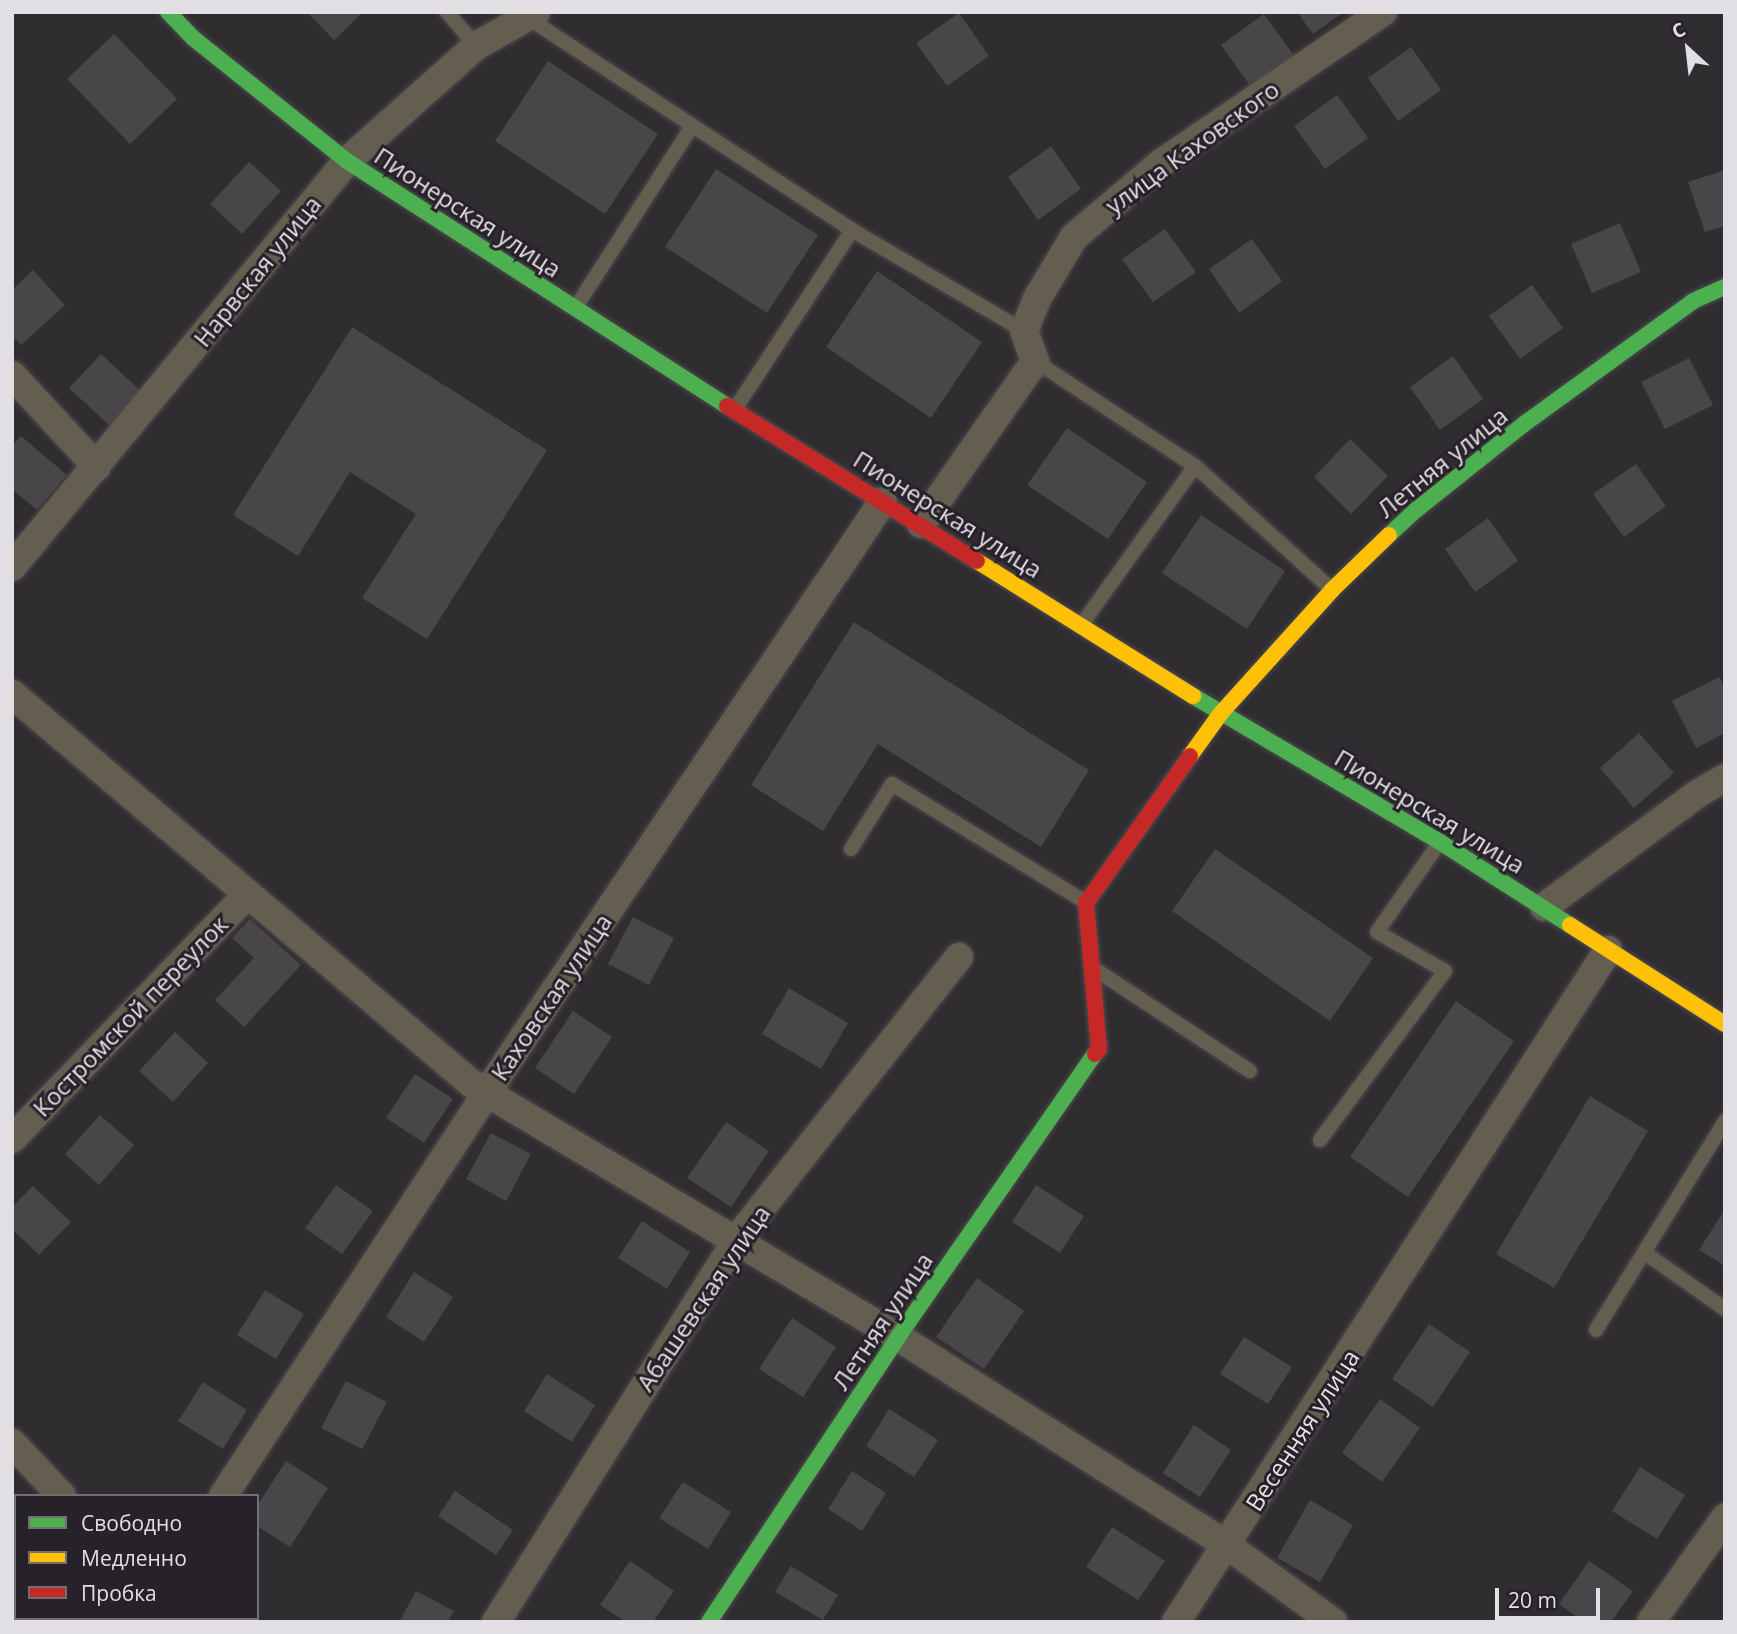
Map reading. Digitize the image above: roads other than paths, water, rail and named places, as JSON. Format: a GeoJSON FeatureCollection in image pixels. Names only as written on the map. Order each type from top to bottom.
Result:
{"type":"FeatureCollection","features":[{"type":"Feature","properties":{"kind":"main road","name":"Пионерская улица"},"geometry":{"type":"LineString","coordinates":[[168,12],[194,37],[347,161],[734,410],[1222,713],[1440,842],[1725,1024]]}},
{"type":"Feature","properties":{"kind":"main road","name":"Летняя улица"},"geometry":{"type":"LineString","coordinates":[[1086,903],[1222,713],[1332,590],[1416,510],[1524,424],[1693,301],[1725,287]]}},
{"type":"Feature","properties":{"kind":"main road"},"geometry":{"type":"LineString","coordinates":[[1086,903],[1092,967]]}},
{"type":"Feature","properties":{"kind":"main road","name":"Летняя улица"},"geometry":{"type":"LineString","coordinates":[[709,1622],[898,1337],[1099,1049],[1092,967]]}},
{"type":"Feature","properties":{"kind":"street","name":"улица Каховского"},"geometry":{"type":"LineString","coordinates":[[1024,331],[1038,297],[1074,237],[1160,164],[1383,12]]}},
{"type":"Feature","properties":{"kind":"street","name":"Нарвская улица"},"geometry":{"type":"LineString","coordinates":[[12,567],[347,161],[475,46],[532,15]]}},
{"type":"Feature","properties":{"kind":"street"},"geometry":{"type":"LineString","coordinates":[[920,524],[1035,361],[1024,331]]}},
{"type":"Feature","properties":{"kind":"street"},"geometry":{"type":"LineString","coordinates":[[12,375],[97,467]]}},
{"type":"Feature","properties":{"kind":"street","name":"Каховская улица"},"geometry":{"type":"LineString","coordinates":[[224,1494],[487,1092],[883,501]]}},
{"type":"Feature","properties":{"kind":"street"},"geometry":{"type":"LineString","coordinates":[[12,694],[472,1084],[898,1337],[1227,1546],[1333,1622]]}},
{"type":"Feature","properties":{"kind":"street"},"geometry":{"type":"LineString","coordinates":[[1544,907],[1697,794],[1725,778]]}},
{"type":"Feature","properties":{"kind":"street","name":"Костромской переулок"},"geometry":{"type":"LineString","coordinates":[[12,1139],[247,894]]}},
{"type":"Feature","properties":{"kind":"street","name":"Весенняя улица"},"geometry":{"type":"LineString","coordinates":[[1176,1622],[1608,950]]}},
{"type":"Feature","properties":{"kind":"street","name":"Абашевская улица"},"geometry":{"type":"LineString","coordinates":[[496,1622],[737,1239],[959,957]]}},
{"type":"Feature","properties":{"kind":"street"},"geometry":{"type":"LineString","coordinates":[[12,1443],[60,1494]]}},
{"type":"Feature","properties":{"kind":"street"},"geometry":{"type":"LineString","coordinates":[[1651,1622],[1725,1518]]}},
{"type":"Feature","properties":{"kind":"lane"},"geometry":{"type":"LineString","coordinates":[[447,12],[475,46]]}},
{"type":"Feature","properties":{"kind":"lane"},"geometry":{"type":"LineString","coordinates":[[532,15],[692,127],[852,230],[1024,331]]}},
{"type":"Feature","properties":{"kind":"lane"},"geometry":{"type":"LineString","coordinates":[[576,308],[692,127]]}},
{"type":"Feature","properties":{"kind":"lane"},"geometry":{"type":"LineString","coordinates":[[734,410],[852,230]]}},
{"type":"Feature","properties":{"kind":"lane"},"geometry":{"type":"LineString","coordinates":[[1035,361],[1195,466],[1332,590]]}},
{"type":"Feature","properties":{"kind":"lane"},"geometry":{"type":"LineString","coordinates":[[1082,624],[1195,466]]}},
{"type":"Feature","properties":{"kind":"lane"},"geometry":{"type":"LineString","coordinates":[[851,849],[891,785],[1086,903]]}},
{"type":"Feature","properties":{"kind":"lane"},"geometry":{"type":"LineString","coordinates":[[1320,1140],[1445,971],[1377,932],[1440,842]]}},
{"type":"Feature","properties":{"kind":"lane"},"geometry":{"type":"LineString","coordinates":[[1092,967],[1250,1071]]}},
{"type":"Feature","properties":{"kind":"lane"},"geometry":{"type":"LineString","coordinates":[[1596,1330],[1725,1121]]}},
{"type":"Feature","properties":{"kind":"lane"},"geometry":{"type":"LineString","coordinates":[[1644,1253],[1725,1309]]}}]}
